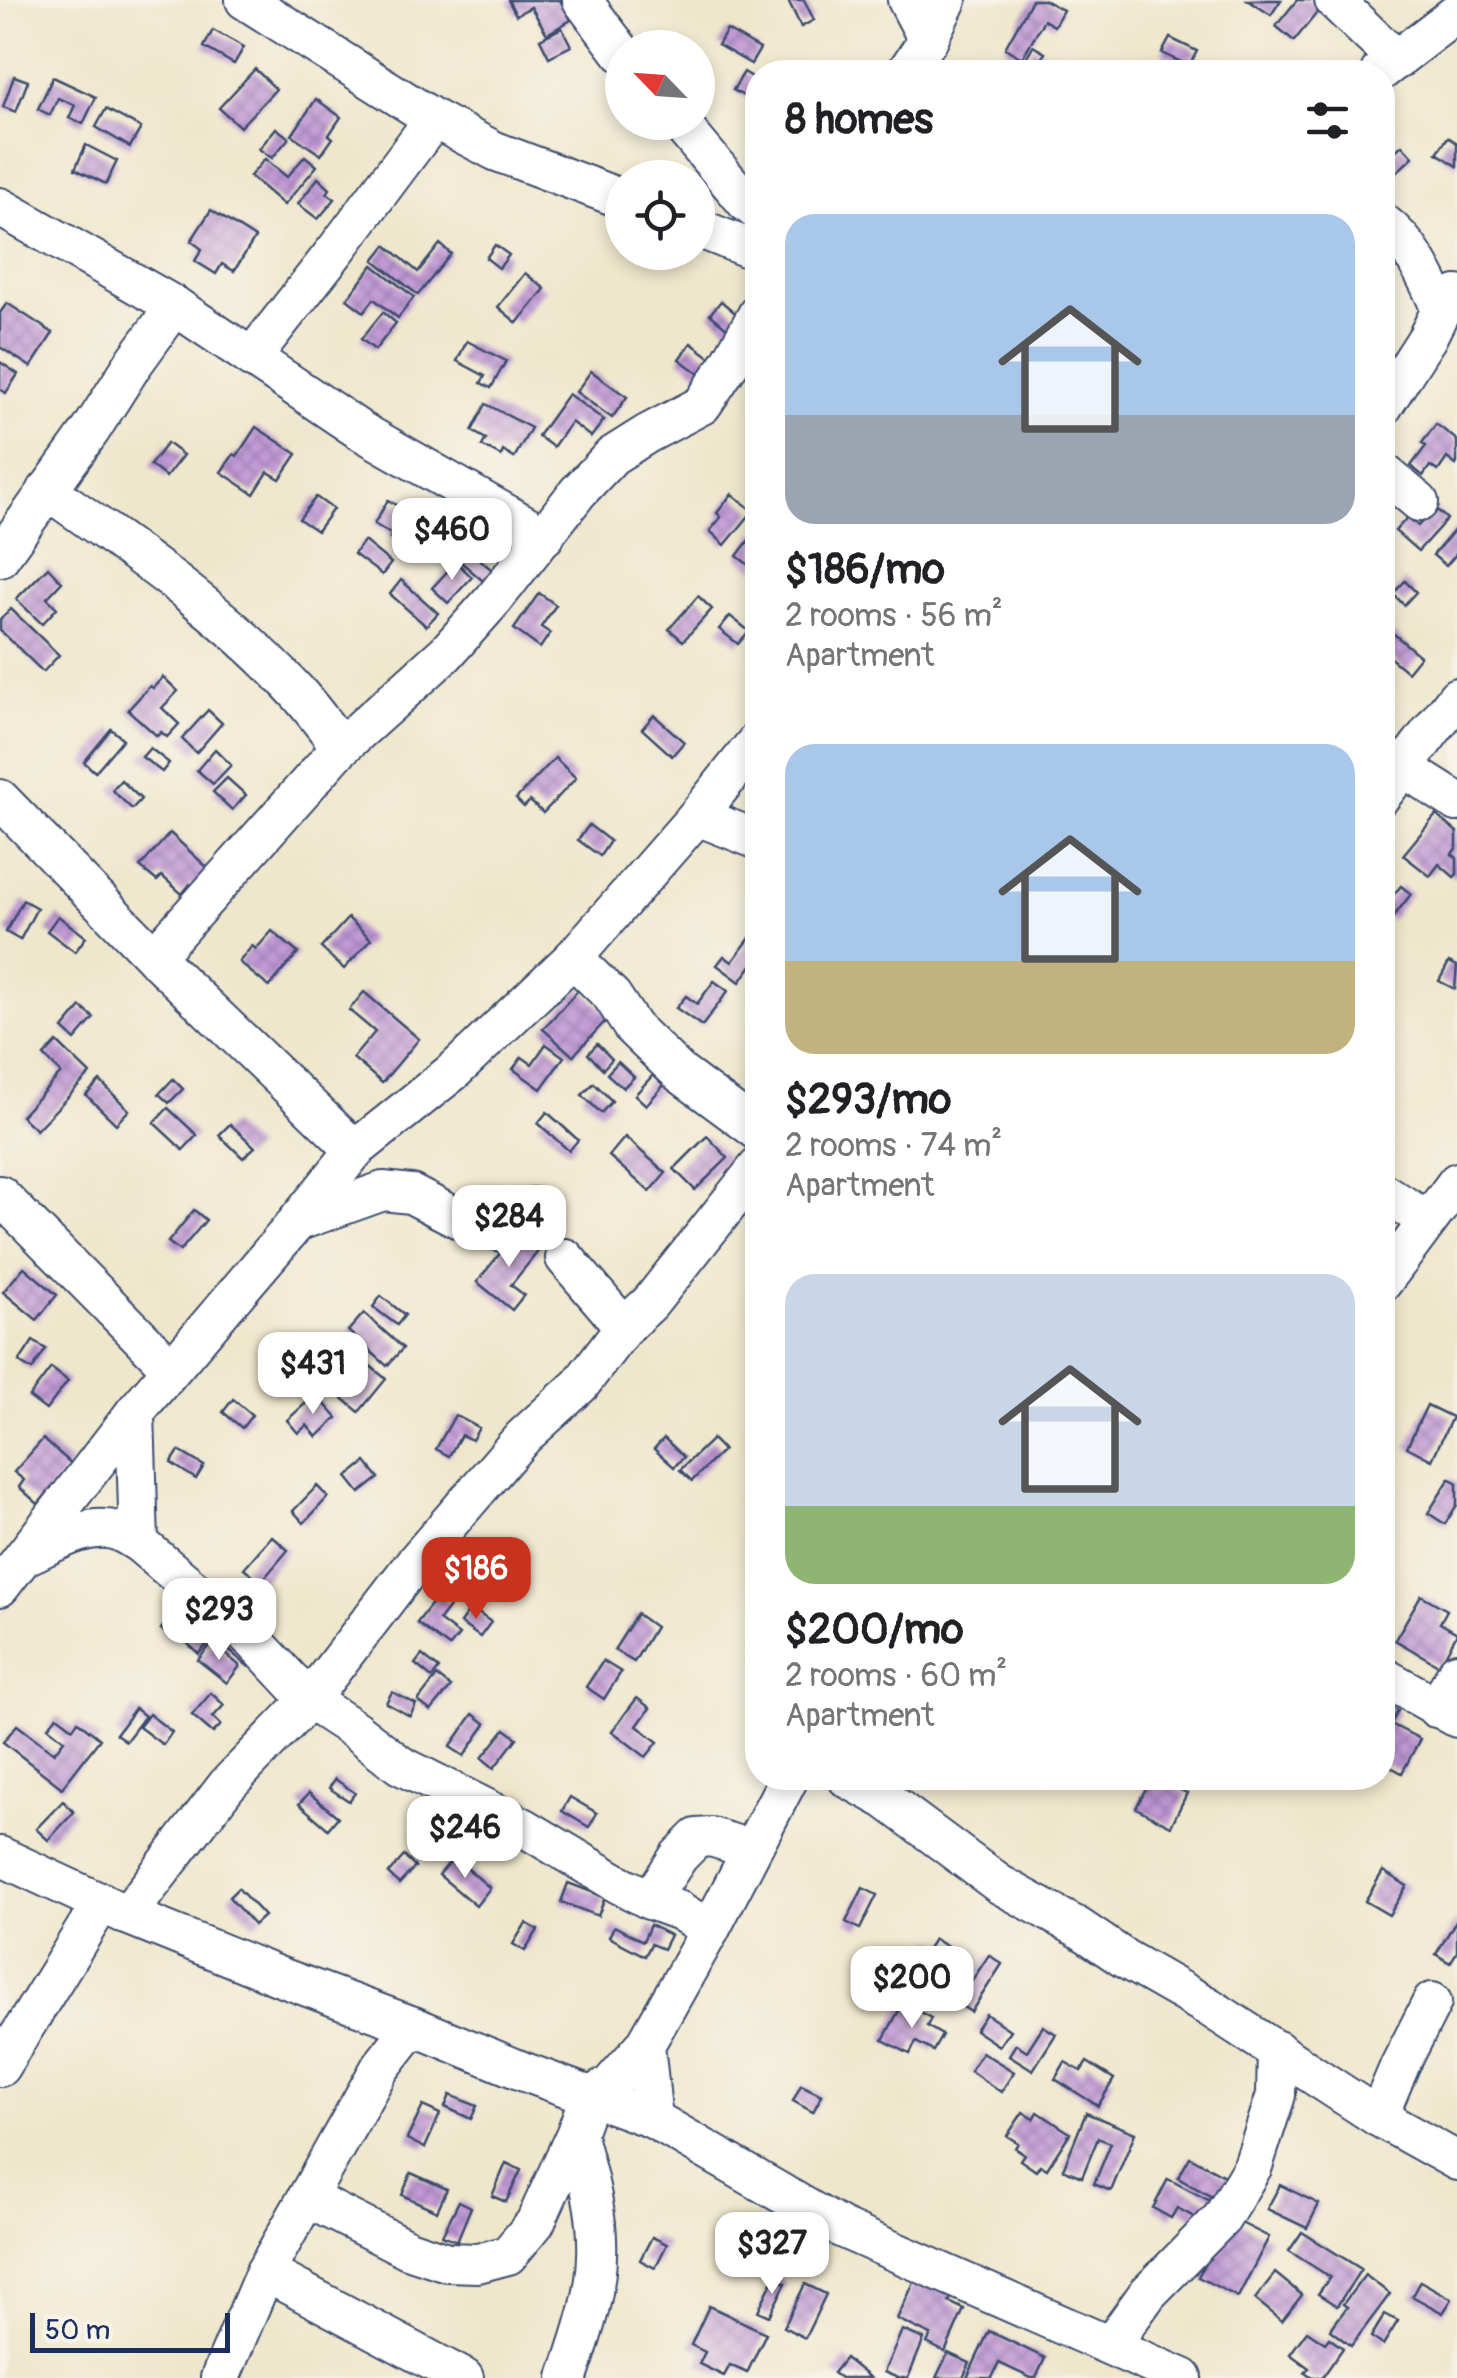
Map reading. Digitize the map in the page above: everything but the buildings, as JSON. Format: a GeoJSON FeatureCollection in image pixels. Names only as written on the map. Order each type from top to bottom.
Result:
{"type":"FeatureCollection","features":[{"type":"Feature","properties":{"kind":"street"},"geometry":{"type":"LineString","coordinates":[[245,0],[434,119],[495,151],[605,193]]}},
{"type":"Feature","properties":{"kind":"street"},"geometry":{"type":"LineString","coordinates":[[582,0],[605,30]]}},
{"type":"Feature","properties":{"kind":"street"},"geometry":{"type":"LineString","coordinates":[[908,0],[928,40]]}},
{"type":"Feature","properties":{"kind":"street"},"geometry":{"type":"LineString","coordinates":[[914,60],[948,0]]}},
{"type":"Feature","properties":{"kind":"street"},"geometry":{"type":"LineString","coordinates":[[1334,0],[1383,60]]}},
{"type":"Feature","properties":{"kind":"street"},"geometry":{"type":"LineString","coordinates":[[1395,61],[1457,13]]}},
{"type":"Feature","properties":{"kind":"street"},"geometry":{"type":"LineString","coordinates":[[251,358],[434,119]]}},
{"type":"Feature","properties":{"kind":"street"},"geometry":{"type":"LineString","coordinates":[[694,140],[745,201]]}},
{"type":"Feature","properties":{"kind":"street"},"geometry":{"type":"LineString","coordinates":[[0,207],[176,306],[361,431],[545,536]]}},
{"type":"Feature","properties":{"kind":"street"},"geometry":{"type":"LineString","coordinates":[[1395,234],[1449,303],[1395,388]]}},
{"type":"Feature","properties":{"kind":"street"},"geometry":{"type":"LineString","coordinates":[[715,235],[745,247]]}},
{"type":"Feature","properties":{"kind":"street"},"geometry":{"type":"LineString","coordinates":[[0,557],[176,306]]}},
{"type":"Feature","properties":{"kind":"street"},"geometry":{"type":"LineString","coordinates":[[154,957],[341,748],[446,652],[612,456],[702,405],[745,343]]}},
{"type":"Feature","properties":{"kind":"street"},"geometry":{"type":"LineString","coordinates":[[1395,482],[1420,502]]}},
{"type":"Feature","properties":{"kind":"street"},"geometry":{"type":"LineString","coordinates":[[47,490],[226,624],[299,694],[341,748]]}},
{"type":"Feature","properties":{"kind":"street"},"geometry":{"type":"LineString","coordinates":[[1395,766],[1457,697]]}},
{"type":"Feature","properties":{"kind":"street"},"geometry":{"type":"LineString","coordinates":[[0,1588],[171,1368],[355,1150],[455,1070],[573,958],[745,756]]}},
{"type":"Feature","properties":{"kind":"street"},"geometry":{"type":"LineString","coordinates":[[1395,776],[1457,802]]}},
{"type":"Feature","properties":{"kind":"street"},"geometry":{"type":"LineString","coordinates":[[0,799],[154,957],[355,1150]]}},
{"type":"Feature","properties":{"kind":"street"},"geometry":{"type":"LineString","coordinates":[[697,816],[745,835]]}},
{"type":"Feature","properties":{"kind":"street"},"geometry":{"type":"LineString","coordinates":[[573,958],[612,996],[632,1028],[668,1062],[745,1122]]}},
{"type":"Feature","properties":{"kind":"street"},"geometry":{"type":"LineString","coordinates":[[1395,1261],[1457,1182]]}},
{"type":"Feature","properties":{"kind":"street"},"geometry":{"type":"LineString","coordinates":[[0,2067],[115,1908],[309,1700],[424,1552],[524,1437],[580,1385],[745,1183]]}},
{"type":"Feature","properties":{"kind":"street"},"geometry":{"type":"LineString","coordinates":[[297,1222],[383,1192],[412,1194],[461,1220],[502,1232],[517,1224],[533,1207]]}},
{"type":"Feature","properties":{"kind":"street"},"geometry":{"type":"LineString","coordinates":[[1395,1200],[1427,1220]]}},
{"type":"Feature","properties":{"kind":"street"},"geometry":{"type":"LineString","coordinates":[[4,1206],[171,1368]]}},
{"type":"Feature","properties":{"kind":"street"},"geometry":{"type":"LineString","coordinates":[[565,1258],[624,1327]]}},
{"type":"Feature","properties":{"kind":"street"},"geometry":{"type":"LineString","coordinates":[[136,1412],[139,1543]]}},
{"type":"Feature","properties":{"kind":"street"},"geometry":{"type":"LineString","coordinates":[[26,1556],[80,1532],[101,1528],[119,1532],[139,1543],[253,1640],[309,1700],[400,1765],[526,1828],[617,1883],[680,1911],[710,1930]]}},
{"type":"Feature","properties":{"kind":"street"},"geometry":{"type":"LineString","coordinates":[[1395,1684],[1446,1713],[1457,1672]]}},
{"type":"Feature","properties":{"kind":"street"},"geometry":{"type":"LineString","coordinates":[[307,2198],[408,2250],[447,2262],[478,2263],[508,2255],[535,2223],[589,2097],[610,2086],[645,2046],[782,1790]]}},
{"type":"Feature","properties":{"kind":"street"},"geometry":{"type":"LineString","coordinates":[[868,1790],[999,1884],[1079,1928],[1378,2117],[1457,2161]]}},
{"type":"Feature","properties":{"kind":"street"},"geometry":{"type":"LineString","coordinates":[[650,1900],[679,1856],[697,1838],[711,1837],[750,1849]]}},
{"type":"Feature","properties":{"kind":"street"},"geometry":{"type":"LineString","coordinates":[[0,1856],[115,1908],[653,2119],[841,2228],[1114,2358],[1183,2378]]}},
{"type":"Feature","properties":{"kind":"street"},"geometry":{"type":"LineString","coordinates":[[1378,2117],[1432,2002]]}},
{"type":"Feature","properties":{"kind":"street"},"geometry":{"type":"LineString","coordinates":[[356,2005],[364,2014],[380,2068]]}},
{"type":"Feature","properties":{"kind":"street"},"geometry":{"type":"LineString","coordinates":[[220,2378],[264,2272],[380,2068],[413,2026]]}},
{"type":"Feature","properties":{"kind":"street"},"geometry":{"type":"LineString","coordinates":[[645,2046],[653,2119]]}},
{"type":"Feature","properties":{"kind":"street"},"geometry":{"type":"LineString","coordinates":[[1114,2358],[1148,2294],[1222,2218],[1253,2166],[1276,2095],[1277,2050]]}},
{"type":"Feature","properties":{"kind":"street"},"geometry":{"type":"LineString","coordinates":[[568,2378],[591,2306],[598,2255],[592,2191],[576,2133]]}},
{"type":"Feature","properties":{"kind":"street"},"geometry":{"type":"LineString","coordinates":[[264,2272],[464,2378]]}}]}
